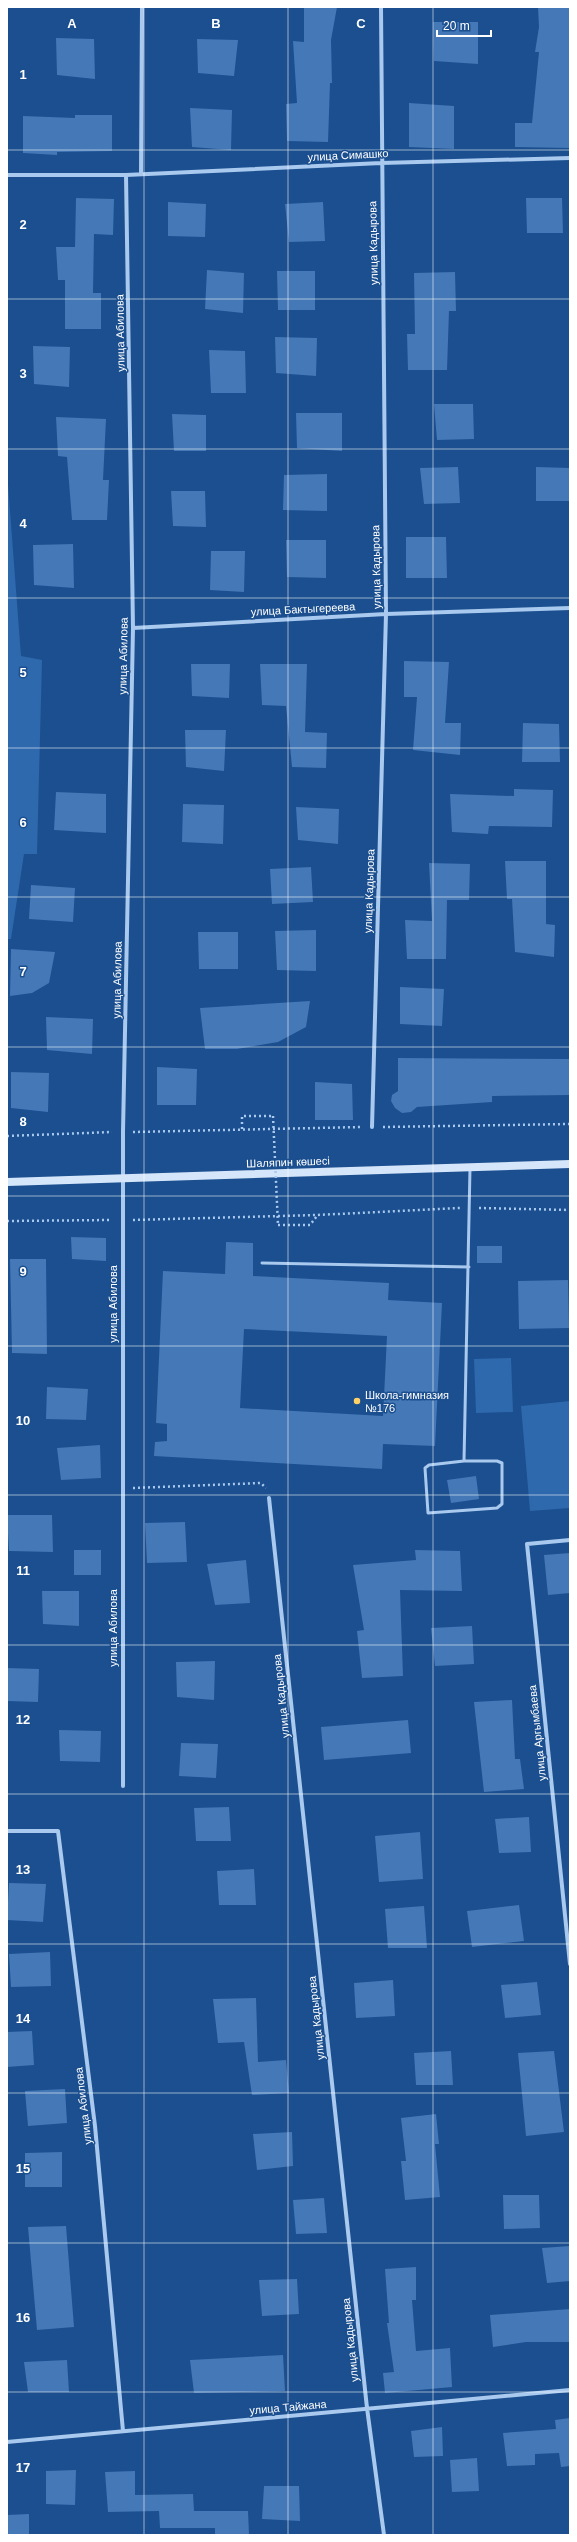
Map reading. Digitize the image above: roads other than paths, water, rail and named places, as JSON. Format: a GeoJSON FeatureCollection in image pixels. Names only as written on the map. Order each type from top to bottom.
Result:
{"type":"FeatureCollection","features":[{"type":"Feature","properties":{"kind":"main road","name":"Шаляпин көшесі"},"geometry":{"type":"LineString","coordinates":[[7,1182],[570,1164]]}},
{"type":"Feature","properties":{"kind":"street"},"geometry":{"type":"LineString","coordinates":[[141,174],[142,7]]}},
{"type":"Feature","properties":{"kind":"street","name":"улица Кадырова"},"geometry":{"type":"LineString","coordinates":[[372,1127],[386,614],[381,162],[381,7]]}},
{"type":"Feature","properties":{"kind":"street","name":"улица Симашко"},"geometry":{"type":"LineString","coordinates":[[7,175],[126,175],[381,162],[570,158]]}},
{"type":"Feature","properties":{"kind":"street","name":"улица Абилова"},"geometry":{"type":"LineString","coordinates":[[123,1786],[122,1220],[133,628],[126,175]]}},
{"type":"Feature","properties":{"kind":"street","name":"улица Бактыгереева"},"geometry":{"type":"LineString","coordinates":[[133,628],[386,614],[570,608]]}},
{"type":"Feature","properties":{"kind":"street","name":"улица Кадырова"},"geometry":{"type":"LineString","coordinates":[[269,1498],[367,2408],[384,2535]]}},
{"type":"Feature","properties":{"kind":"street","name":"улица Аргымбаева"},"geometry":{"type":"LineString","coordinates":[[570,1540],[527,1544],[570,1964]]}},
{"type":"Feature","properties":{"kind":"street","name":"улица Абилова"},"geometry":{"type":"LineString","coordinates":[[7,1831],[58,1831],[95,2126],[123,2431]]}},
{"type":"Feature","properties":{"kind":"street","name":"улица Тайжана"},"geometry":{"type":"LineString","coordinates":[[7,2442],[570,2390]]}},
{"type":"Feature","properties":{"kind":"lane"},"geometry":{"type":"LineString","coordinates":[[464,1461],[470,1166]]}},
{"type":"Feature","properties":{"kind":"lane"},"geometry":{"type":"LineString","coordinates":[[262,1263],[469,1267]]}},
{"type":"Feature","properties":{"kind":"lane"},"geometry":{"type":"LineString","coordinates":[[464,1461],[497,1461],[502,1463],[504,1501],[502,1504],[497,1508],[428,1513],[425,1468],[429,1465],[464,1461]]}},
{"type":"Feature","properties":{"kind":"place","name":"Школа-гимназия №176"},"geometry":{"type":"Point","coordinates":[357,1401]}}]}
